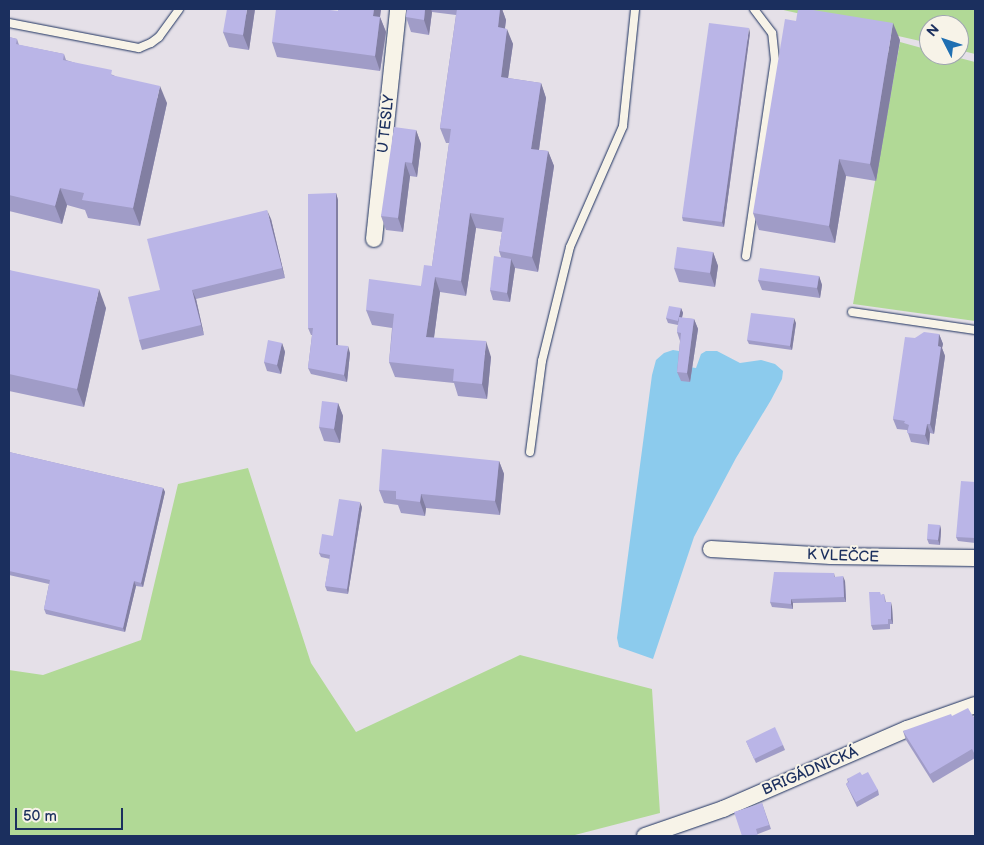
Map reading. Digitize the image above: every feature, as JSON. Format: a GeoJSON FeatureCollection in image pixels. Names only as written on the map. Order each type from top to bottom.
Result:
{"type":"FeatureCollection","features":[{"type":"Feature","properties":{"kind":"street","name":"U TESLY"},"geometry":{"type":"LineString","coordinates":[[374,239],[398,9]]}},
{"type":"Feature","properties":{"kind":"street","name":"K VLEČCE"},"geometry":{"type":"LineString","coordinates":[[710,549],[831,556],[975,558]]}},
{"type":"Feature","properties":{"kind":"street","name":"BRIGÁDNICKÁ"},"geometry":{"type":"LineString","coordinates":[[645,836],[722,808],[907,729],[975,705]]}},
{"type":"Feature","properties":{"kind":"lane"},"geometry":{"type":"LineString","coordinates":[[9,23],[139,48],[160,37],[179,9]]}},
{"type":"Feature","properties":{"kind":"lane"},"geometry":{"type":"LineString","coordinates":[[530,452],[542,361],[570,247],[623,126],[635,9]]}},
{"type":"Feature","properties":{"kind":"lane"},"geometry":{"type":"LineString","coordinates":[[746,256],[775,60],[772,33],[754,9]]}},
{"type":"Feature","properties":{"kind":"lane"},"geometry":{"type":"LineString","coordinates":[[852,312],[975,330]]}},
{"type":"Feature","properties":{"kind":"green space"},"geometry":{"type":"Polygon","coordinates":[[[779,9],[975,9],[975,54],[969,52],[969,15],[919,15],[919,41],[779,9]]]}},
{"type":"Feature","properties":{"kind":"green space"},"geometry":{"type":"Polygon","coordinates":[[[900,42],[919,47],[919,65],[969,65],[969,60],[975,62],[975,321],[853,304],[900,42]]]}},
{"type":"Feature","properties":{"kind":"green space"},"geometry":{"type":"Polygon","coordinates":[[[248,468],[311,663],[356,732],[520,655],[652,689],[660,813],[571,836],[9,836],[9,670],[43,675],[141,640],[178,484],[248,468]]]}},
{"type":"Feature","properties":{"kind":"water"},"geometry":{"type":"Polygon","coordinates":[[[673,350],[679,351],[681,366],[696,368],[701,354],[706,351],[717,351],[740,363],[761,360],[775,364],[783,371],[782,379],[771,400],[736,458],[694,537],[653,659],[619,647],[617,638],[652,375],[656,360],[664,353],[673,350]]]}},
{"type":"Feature","properties":{"kind":"building"},"geometry":{"type":"Polygon","coordinates":[[[227,9],[247,9],[243,35],[223,32],[227,9]]]}},
{"type":"Feature","properties":{"kind":"building"},"geometry":{"type":"Polygon","coordinates":[[[276,9],[338,11],[338,9],[374,9],[373,16],[380,17],[375,56],[272,42],[276,9]]]}},
{"type":"Feature","properties":{"kind":"building"},"geometry":{"type":"Polygon","coordinates":[[[407,9],[425,9],[424,20],[406,17],[407,9]]]}},
{"type":"Feature","properties":{"kind":"building"},"geometry":{"type":"Polygon","coordinates":[[[457,9],[500,9],[498,27],[507,29],[501,77],[541,83],[531,149],[548,151],[532,257],[499,251],[504,218],[470,213],[461,281],[435,277],[426,337],[486,341],[482,384],[453,381],[454,369],[389,362],[394,314],[366,310],[369,279],[421,286],[424,265],[432,266],[451,129],[440,128],[457,9]]]}},
{"type":"Feature","properties":{"kind":"building"},"geometry":{"type":"Polygon","coordinates":[[[798,9],[893,23],[870,164],[839,159],[829,226],[753,213],[785,19],[796,21],[798,9]]]}},
{"type":"Feature","properties":{"kind":"building"},"geometry":{"type":"Polygon","coordinates":[[[709,23],[749,28],[722,222],[682,217],[709,23]]]}},
{"type":"Feature","properties":{"kind":"building"},"geometry":{"type":"Polygon","coordinates":[[[9,37],[17,39],[16,44],[64,54],[63,60],[112,70],[111,75],[160,86],[133,208],[82,200],[84,193],[60,188],[55,206],[9,195],[9,37]]]}},
{"type":"Feature","properties":{"kind":"building"},"geometry":{"type":"Polygon","coordinates":[[[394,127],[416,130],[412,163],[405,162],[398,218],[381,216],[394,127]]]}},
{"type":"Feature","properties":{"kind":"building"},"geometry":{"type":"Polygon","coordinates":[[[336,193],[336,345],[348,346],[344,375],[308,368],[313,328],[308,328],[308,194],[336,193]]]}},
{"type":"Feature","properties":{"kind":"building"},"geometry":{"type":"Polygon","coordinates":[[[267,210],[282,268],[192,290],[201,325],[139,340],[128,297],[160,290],[147,239],[267,210]]]}},
{"type":"Feature","properties":{"kind":"building"},"geometry":{"type":"Polygon","coordinates":[[[677,247],[713,252],[710,273],[674,268],[677,247]]]}},
{"type":"Feature","properties":{"kind":"building"},"geometry":{"type":"Polygon","coordinates":[[[494,256],[511,259],[507,293],[490,290],[494,256]]]}},
{"type":"Feature","properties":{"kind":"building"},"geometry":{"type":"Polygon","coordinates":[[[760,268],[819,276],[817,288],[758,280],[760,268]]]}},
{"type":"Feature","properties":{"kind":"building"},"geometry":{"type":"Polygon","coordinates":[[[9,270],[99,289],[77,389],[9,374],[9,270]]]}},
{"type":"Feature","properties":{"kind":"building"},"geometry":{"type":"Polygon","coordinates":[[[669,306],[681,308],[678,321],[666,318],[669,306]]]}},
{"type":"Feature","properties":{"kind":"building"},"geometry":{"type":"Polygon","coordinates":[[[751,313],[794,318],[790,346],[747,340],[751,313]]]}},
{"type":"Feature","properties":{"kind":"building"},"geometry":{"type":"Polygon","coordinates":[[[679,317],[694,319],[687,373],[677,372],[681,333],[677,332],[679,317]]]}},
{"type":"Feature","properties":{"kind":"building"},"geometry":{"type":"Polygon","coordinates":[[[924,332],[939,334],[938,346],[941,347],[930,424],[927,424],[925,435],[907,433],[909,425],[904,423],[905,421],[893,419],[905,337],[915,338],[924,332]]]}},
{"type":"Feature","properties":{"kind":"building"},"geometry":{"type":"Polygon","coordinates":[[[268,340],[282,343],[277,365],[264,362],[268,340]]]}},
{"type":"Feature","properties":{"kind":"building"},"geometry":{"type":"Polygon","coordinates":[[[322,401],[338,403],[334,429],[319,427],[322,401]]]}},
{"type":"Feature","properties":{"kind":"building"},"geometry":{"type":"Polygon","coordinates":[[[382,449],[499,461],[495,501],[421,494],[420,502],[396,499],[396,491],[379,490],[382,449]]]}},
{"type":"Feature","properties":{"kind":"building"},"geometry":{"type":"Polygon","coordinates":[[[9,452],[163,488],[141,583],[134,581],[123,628],[44,609],[50,580],[9,571],[9,452]]]}},
{"type":"Feature","properties":{"kind":"building"},"geometry":{"type":"Polygon","coordinates":[[[961,481],[975,482],[975,538],[956,537],[961,481]]]}},
{"type":"Feature","properties":{"kind":"building"},"geometry":{"type":"Polygon","coordinates":[[[339,499],[360,502],[347,589],[325,586],[330,555],[319,553],[322,534],[333,536],[339,499]]]}},
{"type":"Feature","properties":{"kind":"building"},"geometry":{"type":"Polygon","coordinates":[[[928,524],[940,525],[938,540],[927,539],[928,524]]]}},
{"type":"Feature","properties":{"kind":"building"},"geometry":{"type":"Polygon","coordinates":[[[774,572],[834,573],[834,577],[843,576],[844,597],[791,599],[791,604],[770,602],[774,572]]]}},
{"type":"Feature","properties":{"kind":"building"},"geometry":{"type":"Polygon","coordinates":[[[869,592],[880,592],[881,595],[884,594],[885,602],[891,602],[891,619],[888,619],[888,624],[871,625],[869,592]]]}},
{"type":"Feature","properties":{"kind":"building"},"geometry":{"type":"Polygon","coordinates":[[[968,708],[975,717],[975,755],[972,749],[930,774],[903,731],[951,714],[952,716],[968,708]]]}},
{"type":"Feature","properties":{"kind":"building"},"geometry":{"type":"Polygon","coordinates":[[[775,727],[783,745],[754,759],[746,741],[775,727]]]}},
{"type":"Feature","properties":{"kind":"building"},"geometry":{"type":"Polygon","coordinates":[[[860,772],[862,775],[868,772],[878,790],[856,802],[846,784],[849,782],[847,779],[860,772]]]}},
{"type":"Feature","properties":{"kind":"building"},"geometry":{"type":"Polygon","coordinates":[[[762,803],[769,825],[756,829],[758,836],[742,836],[734,812],[762,803]]]}}]}
